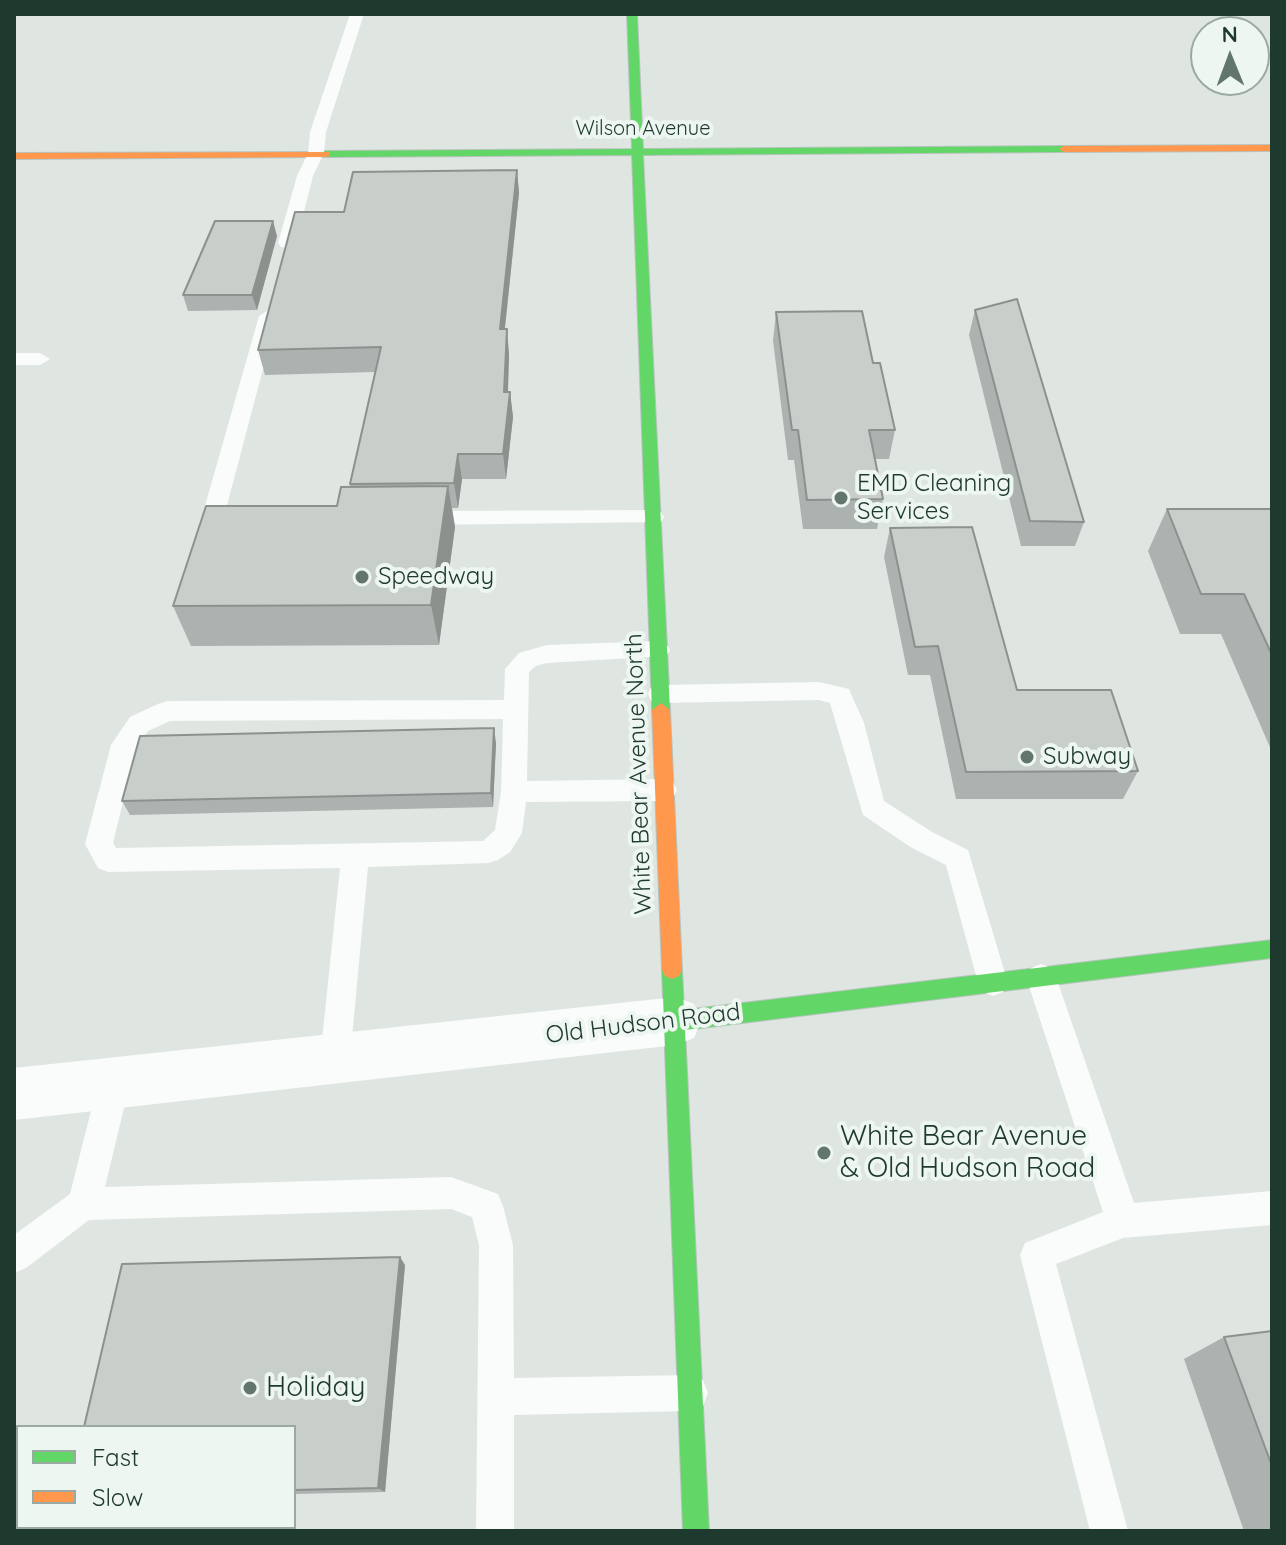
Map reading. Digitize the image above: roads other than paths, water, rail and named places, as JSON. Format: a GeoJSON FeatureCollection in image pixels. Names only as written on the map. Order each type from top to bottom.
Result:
{"type":"FeatureCollection","features":[{"type":"Feature","properties":{"kind":"street","name":"White Bear Avenue North"},"geometry":{"type":"LineString","coordinates":[[632,14],[696,1531]]}},
{"type":"Feature","properties":{"kind":"street","name":"Wilson Avenue"},"geometry":{"type":"LineString","coordinates":[[14,156],[1272,148]]}},
{"type":"Feature","properties":{"kind":"street","name":"Old Hudson Road"},"geometry":{"type":"LineString","coordinates":[[14,1094],[676,1021],[1272,949]]}},
{"type":"Feature","properties":{"kind":"lane"},"geometry":{"type":"LineString","coordinates":[[281,266],[305,176],[316,153],[318,132],[357,14]]}},
{"type":"Feature","properties":{"kind":"lane"},"geometry":{"type":"LineString","coordinates":[[260,519],[212,520],[273,296]]}},
{"type":"Feature","properties":{"kind":"lane"},"geometry":{"type":"LineString","coordinates":[[14,359],[40,359]]}},
{"type":"Feature","properties":{"kind":"lane"},"geometry":{"type":"LineString","coordinates":[[402,519],[653,517]]}},
{"type":"Feature","properties":{"kind":"lane"},"geometry":{"type":"LineString","coordinates":[[515,709],[167,711],[139,724],[124,745],[99,844],[108,860],[488,852],[500,844],[508,833],[514,792],[517,669],[528,659],[547,654],[658,650]]}},
{"type":"Feature","properties":{"kind":"lane"},"geometry":{"type":"LineString","coordinates":[[660,694],[819,691],[840,696],[851,723],[872,807],[922,840],[958,858],[993,983]]}},
{"type":"Feature","properties":{"kind":"lane"},"geometry":{"type":"LineString","coordinates":[[514,792],[664,790]]}},
{"type":"Feature","properties":{"kind":"lane"},"geometry":{"type":"LineString","coordinates":[[335,1059],[355,856]]}},
{"type":"Feature","properties":{"kind":"lane"},"geometry":{"type":"LineString","coordinates":[[1041,977],[1123,1221]]}},
{"type":"Feature","properties":{"kind":"lane"},"geometry":{"type":"LineString","coordinates":[[84,1204],[114,1083]]}},
{"type":"Feature","properties":{"kind":"lane"},"geometry":{"type":"LineString","coordinates":[[14,1256],[84,1204],[451,1193],[486,1206],[496,1245],[495,1531]]}},
{"type":"Feature","properties":{"kind":"lane"},"geometry":{"type":"LineString","coordinates":[[1109,1531],[1037,1255],[1123,1221],[1272,1208]]}},
{"type":"Feature","properties":{"kind":"lane"},"geometry":{"type":"LineString","coordinates":[[494,1397],[690,1393]]}},
{"type":"Feature","properties":{"kind":"place","name":"EMD Cleaning Services"},"geometry":{"type":"Point","coordinates":[841,498]}},
{"type":"Feature","properties":{"kind":"place","name":"Speedway"},"geometry":{"type":"Point","coordinates":[362,577]}},
{"type":"Feature","properties":{"kind":"place","name":"Subway"},"geometry":{"type":"Point","coordinates":[1027,757]}},
{"type":"Feature","properties":{"kind":"place","name":"White Bear Avenue & Old Hudson Road"},"geometry":{"type":"Point","coordinates":[824,1153]}},
{"type":"Feature","properties":{"kind":"place","name":"Holiday"},"geometry":{"type":"Point","coordinates":[250,1388]}}]}
